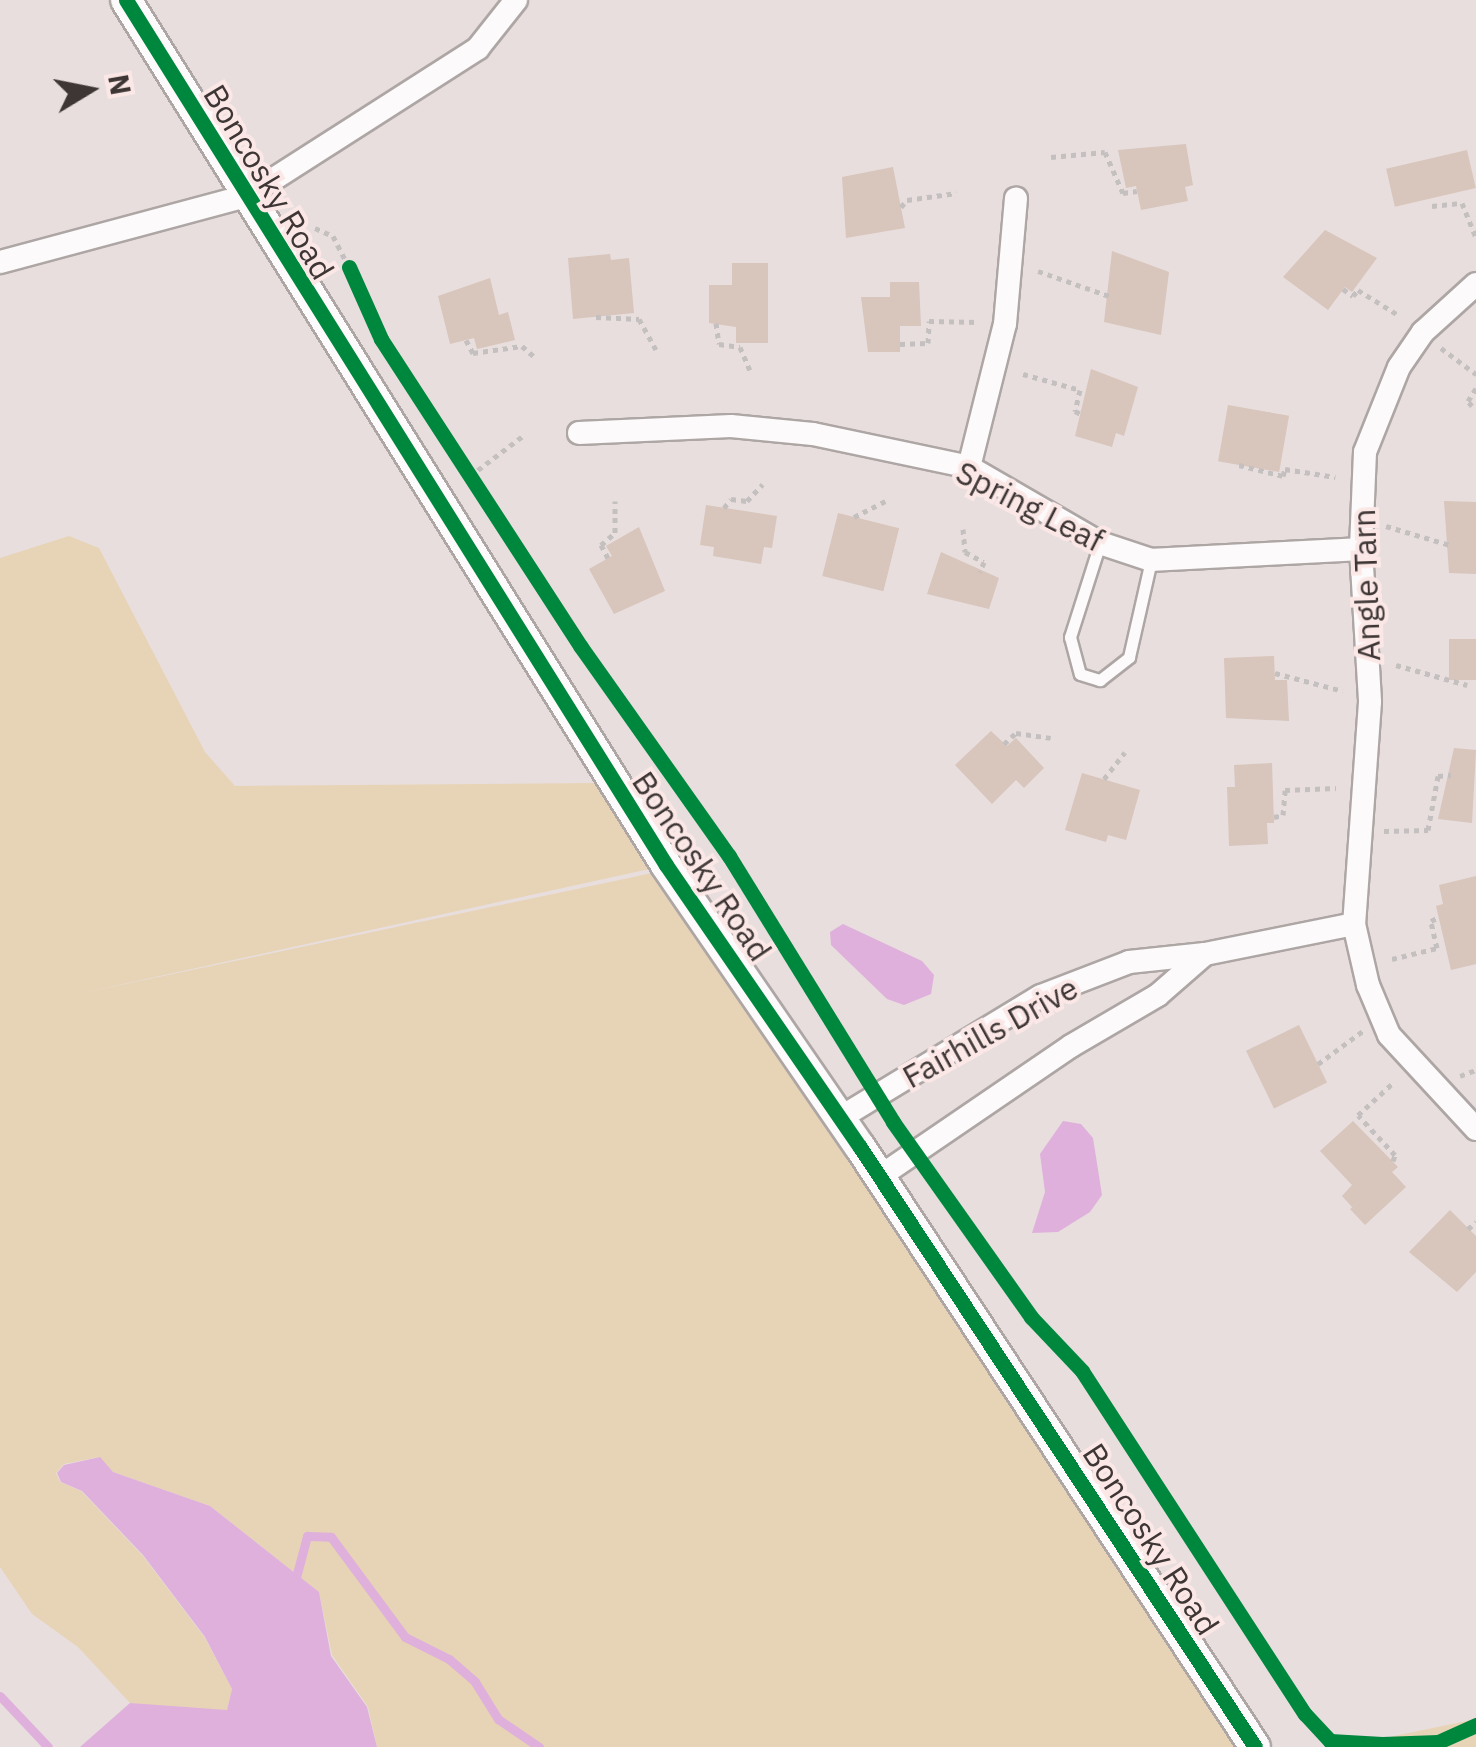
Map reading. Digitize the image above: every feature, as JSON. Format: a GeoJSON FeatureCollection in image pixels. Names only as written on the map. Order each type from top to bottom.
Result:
{"type":"FeatureCollection","features":[{"type":"Feature","properties":{"kind":"street","name":"Boncosky Road"},"geometry":{"type":"LineString","coordinates":[[126,0],[666,866],[880,1177],[1255,1747]]}},
{"type":"Feature","properties":{"kind":"street"},"geometry":{"type":"LineString","coordinates":[[0,262],[247,196],[478,48],[516,0]]}},
{"type":"Feature","properties":{"kind":"street"},"geometry":{"type":"LineString","coordinates":[[969,468],[1006,324],[1016,198]]}},
{"type":"Feature","properties":{"kind":"street","name":"Angle Tarn"},"geometry":{"type":"LineString","coordinates":[[1354,924],[1370,702],[1362,549],[1366,452],[1380,406],[1422,332],[1476,284]]}},
{"type":"Feature","properties":{"kind":"street","name":"Spring Leaf"},"geometry":{"type":"LineString","coordinates":[[579,433],[732,426],[812,434],[969,468],[1100,544],[1151,560],[1362,549]]}},
{"type":"Feature","properties":{"kind":"street"},"geometry":{"type":"LineString","coordinates":[[1354,924],[1364,975],[1389,1034],[1476,1128]]}},
{"type":"Feature","properties":{"kind":"street","name":"Fairhills Drive"},"geometry":{"type":"LineString","coordinates":[[840,1118],[1041,996],[1129,962],[1205,954],[1354,924]]}},
{"type":"Feature","properties":{"kind":"street","name":"Fairhills Drive"},"geometry":{"type":"LineString","coordinates":[[880,1177],[1071,1046],[1158,996],[1205,954]]}},
{"type":"Feature","properties":{"kind":"lane"},"geometry":{"type":"LineString","coordinates":[[1100,544],[1070,638],[1080,674],[1100,680],[1129,657],[1151,560]]}},
{"type":"Feature","properties":{"kind":"path"},"geometry":{"type":"LineString","coordinates":[[1051,157],[1105,152],[1122,193],[1137,191]]}},
{"type":"Feature","properties":{"kind":"path"},"geometry":{"type":"LineString","coordinates":[[901,207],[907,200],[958,192]]}},
{"type":"Feature","properties":{"kind":"path"},"geometry":{"type":"LineString","coordinates":[[1432,206],[1462,203],[1476,237]]}},
{"type":"Feature","properties":{"kind":"path"},"geometry":{"type":"LineString","coordinates":[[315,228],[333,236],[357,286]]}},
{"type":"Feature","properties":{"kind":"path"},"geometry":{"type":"LineString","coordinates":[[1038,271],[1109,296]]}},
{"type":"Feature","properties":{"kind":"path"},"geometry":{"type":"LineString","coordinates":[[1343,290],[1354,296],[1358,290],[1400,316]]}},
{"type":"Feature","properties":{"kind":"path"},"geometry":{"type":"LineString","coordinates":[[596,317],[639,319],[656,350]]}},
{"type":"Feature","properties":{"kind":"path"},"geometry":{"type":"LineString","coordinates":[[900,344],[928,343],[929,321],[979,322]]}},
{"type":"Feature","properties":{"kind":"path"},"geometry":{"type":"LineString","coordinates":[[716,323],[719,344],[740,347],[750,370]]}},
{"type":"Feature","properties":{"kind":"path"},"geometry":{"type":"LineString","coordinates":[[466,340],[473,353],[522,346],[536,358]]}},
{"type":"Feature","properties":{"kind":"path"},"geometry":{"type":"LineString","coordinates":[[1441,348],[1476,374]]}},
{"type":"Feature","properties":{"kind":"path"},"geometry":{"type":"LineString","coordinates":[[1023,374],[1080,390],[1075,411],[1081,414]]}},
{"type":"Feature","properties":{"kind":"path"},"geometry":{"type":"LineString","coordinates":[[1472,406],[1476,388]]}},
{"type":"Feature","properties":{"kind":"path"},"geometry":{"type":"LineString","coordinates":[[470,476],[524,435]]}},
{"type":"Feature","properties":{"kind":"path"},"geometry":{"type":"LineString","coordinates":[[460,462],[480,492]]}},
{"type":"Feature","properties":{"kind":"path"},"geometry":{"type":"LineString","coordinates":[[1239,464],[1283,476],[1284,469],[1335,477]]}},
{"type":"Feature","properties":{"kind":"path"},"geometry":{"type":"LineString","coordinates":[[724,508],[730,499],[748,501],[763,484]]}},
{"type":"Feature","properties":{"kind":"path"},"geometry":{"type":"LineString","coordinates":[[854,517],[886,500]]}},
{"type":"Feature","properties":{"kind":"path"},"geometry":{"type":"LineString","coordinates":[[608,558],[601,545],[614,533],[616,501]]}},
{"type":"Feature","properties":{"kind":"path"},"geometry":{"type":"LineString","coordinates":[[1386,526],[1450,545]]}},
{"type":"Feature","properties":{"kind":"path"},"geometry":{"type":"LineString","coordinates":[[963,529],[966,552],[984,562],[980,572]]}},
{"type":"Feature","properties":{"kind":"path"},"geometry":{"type":"LineString","coordinates":[[1396,665],[1467,684]]}},
{"type":"Feature","properties":{"kind":"path"},"geometry":{"type":"LineString","coordinates":[[1275,673],[1343,691]]}},
{"type":"Feature","properties":{"kind":"path"},"geometry":{"type":"LineString","coordinates":[[1004,744],[1016,733],[1051,738]]}},
{"type":"Feature","properties":{"kind":"path"},"geometry":{"type":"LineString","coordinates":[[1104,779],[1125,752]]}},
{"type":"Feature","properties":{"kind":"path"},"geometry":{"type":"LineString","coordinates":[[1384,831],[1428,830],[1438,776],[1451,774]]}},
{"type":"Feature","properties":{"kind":"path"},"geometry":{"type":"LineString","coordinates":[[1274,817],[1283,815],[1285,790],[1336,788]]}},
{"type":"Feature","properties":{"kind":"path"},"geometry":{"type":"LineString","coordinates":[[1392,959],[1437,948],[1431,921],[1439,917]]}},
{"type":"Feature","properties":{"kind":"path"},"geometry":{"type":"LineString","coordinates":[[1318,1064],[1363,1031]]}},
{"type":"Feature","properties":{"kind":"path"},"geometry":{"type":"LineString","coordinates":[[1460,1076],[1476,1070]]}},
{"type":"Feature","properties":{"kind":"path"},"geometry":{"type":"LineString","coordinates":[[1393,1161],[1395,1155],[1358,1115],[1394,1082]]}},
{"type":"Feature","properties":{"kind":"path"},"geometry":{"type":"LineString","coordinates":[[1468,1228],[1476,1222]]}},
{"type":"Feature","properties":{"kind":"shaded area"},"geometry":{"type":"Polygon","coordinates":[[[69,536],[99,548],[205,752],[235,786],[597,783],[654,868],[73,995],[657,872],[1241,1747],[377,1747],[368,1707],[332,1655],[319,1592],[210,1506],[113,1472],[99,1457],[64,1464],[56,1473],[60,1482],[81,1491],[143,1556],[205,1638],[232,1689],[227,1710],[196,1713],[130,1703],[78,1647],[32,1614],[0,1567],[0,558],[69,536]]]}},
{"type":"Feature","properties":{"kind":"shaded area"},"geometry":{"type":"Polygon","coordinates":[[[843,924],[922,961],[934,975],[931,994],[904,1005],[887,999],[831,945],[830,932],[843,924]]]}},
{"type":"Feature","properties":{"kind":"shaded area"},"geometry":{"type":"Polygon","coordinates":[[[1063,1121],[1081,1124],[1093,1138],[1102,1195],[1090,1212],[1058,1232],[1032,1233],[1045,1192],[1040,1154],[1063,1121]]]}},
{"type":"Feature","properties":{"kind":"shaded area"},"geometry":{"type":"Polygon","coordinates":[[[100,1457],[113,1472],[210,1506],[319,1592],[331,1656],[367,1707],[377,1747],[80,1747],[130,1703],[227,1710],[232,1689],[205,1637],[143,1555],[82,1491],[61,1482],[57,1473],[64,1465],[100,1457]]]}},
{"type":"Feature","properties":{"kind":"shaded area"},"geometry":{"type":"Polygon","coordinates":[[[1476,1719],[1476,1747],[1341,1747],[1476,1719]]]}},
{"type":"Feature","properties":{"kind":"building"},"geometry":{"type":"Polygon","coordinates":[[[1186,144],[1193,185],[1185,187],[1188,201],[1141,210],[1136,186],[1126,188],[1118,150],[1186,144]]]}},
{"type":"Feature","properties":{"kind":"building"},"geometry":{"type":"Polygon","coordinates":[[[1467,150],[1476,188],[1395,207],[1386,169],[1467,150]]]}},
{"type":"Feature","properties":{"kind":"building"},"geometry":{"type":"Polygon","coordinates":[[[893,167],[905,228],[846,238],[842,177],[893,167]]]}},
{"type":"Feature","properties":{"kind":"building"},"geometry":{"type":"Polygon","coordinates":[[[1325,230],[1377,258],[1352,292],[1345,287],[1328,310],[1283,277],[1325,230]]]}},
{"type":"Feature","properties":{"kind":"building"},"geometry":{"type":"Polygon","coordinates":[[[1112,251],[1169,272],[1161,335],[1104,322],[1112,251]]]}},
{"type":"Feature","properties":{"kind":"building"},"geometry":{"type":"Polygon","coordinates":[[[610,254],[611,260],[629,258],[634,313],[573,319],[568,258],[610,254]]]}},
{"type":"Feature","properties":{"kind":"building"},"geometry":{"type":"Polygon","coordinates":[[[732,263],[768,263],[768,343],[736,343],[736,327],[709,323],[709,285],[732,285],[732,263]]]}},
{"type":"Feature","properties":{"kind":"building"},"geometry":{"type":"Polygon","coordinates":[[[490,278],[499,315],[508,312],[515,340],[477,349],[474,338],[450,344],[438,296],[490,278]]]}},
{"type":"Feature","properties":{"kind":"building"},"geometry":{"type":"Polygon","coordinates":[[[890,282],[919,282],[921,326],[900,326],[900,352],[868,352],[861,297],[890,297],[890,282]]]}},
{"type":"Feature","properties":{"kind":"building"},"geometry":{"type":"Polygon","coordinates":[[[1091,369],[1138,387],[1124,436],[1116,433],[1112,447],[1075,436],[1091,369]]]}},
{"type":"Feature","properties":{"kind":"building"},"geometry":{"type":"Polygon","coordinates":[[[1228,405],[1289,416],[1279,472],[1218,461],[1228,405]]]}},
{"type":"Feature","properties":{"kind":"building"},"geometry":{"type":"Polygon","coordinates":[[[1444,501],[1476,502],[1476,574],[1449,573],[1444,501]]]}},
{"type":"Feature","properties":{"kind":"building"},"geometry":{"type":"Polygon","coordinates":[[[706,505],[777,516],[772,548],[764,547],[761,564],[713,556],[714,547],[700,545],[706,505]]]}},
{"type":"Feature","properties":{"kind":"building"},"geometry":{"type":"Polygon","coordinates":[[[838,513],[899,528],[883,591],[822,576],[838,513]]]}},
{"type":"Feature","properties":{"kind":"building"},"geometry":{"type":"Polygon","coordinates":[[[639,527],[665,591],[614,614],[589,569],[612,556],[606,546],[639,527]]]}},
{"type":"Feature","properties":{"kind":"building"},"geometry":{"type":"Polygon","coordinates":[[[941,552],[999,578],[989,609],[927,594],[941,552]]]}},
{"type":"Feature","properties":{"kind":"building"},"geometry":{"type":"Polygon","coordinates":[[[1449,639],[1476,639],[1476,680],[1449,680],[1449,639]]]}},
{"type":"Feature","properties":{"kind":"building"},"geometry":{"type":"Polygon","coordinates":[[[1274,656],[1275,680],[1287,680],[1289,721],[1226,718],[1224,658],[1274,656]]]}},
{"type":"Feature","properties":{"kind":"building"},"geometry":{"type":"Polygon","coordinates":[[[991,731],[1007,746],[1016,738],[1044,768],[1024,788],[1016,780],[992,804],[955,765],[991,731]]]}},
{"type":"Feature","properties":{"kind":"building"},"geometry":{"type":"Polygon","coordinates":[[[1454,748],[1476,750],[1472,823],[1438,819],[1454,748]]]}},
{"type":"Feature","properties":{"kind":"building"},"geometry":{"type":"Polygon","coordinates":[[[1272,763],[1274,823],[1267,823],[1268,844],[1229,846],[1227,787],[1235,787],[1234,765],[1272,763]]]}},
{"type":"Feature","properties":{"kind":"building"},"geometry":{"type":"Polygon","coordinates":[[[1082,773],[1140,790],[1126,840],[1108,835],[1106,842],[1065,830],[1082,773]]]}},
{"type":"Feature","properties":{"kind":"building"},"geometry":{"type":"Polygon","coordinates":[[[1476,876],[1476,964],[1451,970],[1436,906],[1443,904],[1439,885],[1476,876]]]}},
{"type":"Feature","properties":{"kind":"building"},"geometry":{"type":"Polygon","coordinates":[[[1299,1025],[1327,1083],[1274,1108],[1246,1051],[1299,1025]]]}},
{"type":"Feature","properties":{"kind":"building"},"geometry":{"type":"Polygon","coordinates":[[[1353,1121],[1398,1167],[1392,1172],[1406,1187],[1365,1225],[1350,1209],[1363,1198],[1352,1207],[1342,1196],[1352,1185],[1320,1151],[1353,1121]]]}},
{"type":"Feature","properties":{"kind":"building"},"geometry":{"type":"Polygon","coordinates":[[[1450,1210],[1476,1236],[1476,1272],[1457,1292],[1409,1252],[1450,1210]]]}},
{"type":"Feature","properties":{"kind":"waterway"},"geometry":{"type":"LineString","coordinates":[[294,1585],[307,1536],[331,1537],[405,1637],[449,1659],[475,1682],[498,1719],[539,1747]]}},
{"type":"Feature","properties":{"kind":"waterway"},"geometry":{"type":"LineString","coordinates":[[0,1696],[48,1747]]}},
{"type":"Feature","properties":{"kind":"cycle path"},"geometry":{"type":"LineString","coordinates":[[126,0],[666,865],[860,1147],[1255,1747]]}},
{"type":"Feature","properties":{"kind":"cycle path"},"geometry":{"type":"LineString","coordinates":[[349,267],[381,339],[581,647],[729,856],[893,1122],[1031,1317],[1082,1371],[1305,1714],[1330,1741],[1438,1742],[1476,1725]]}}]}
